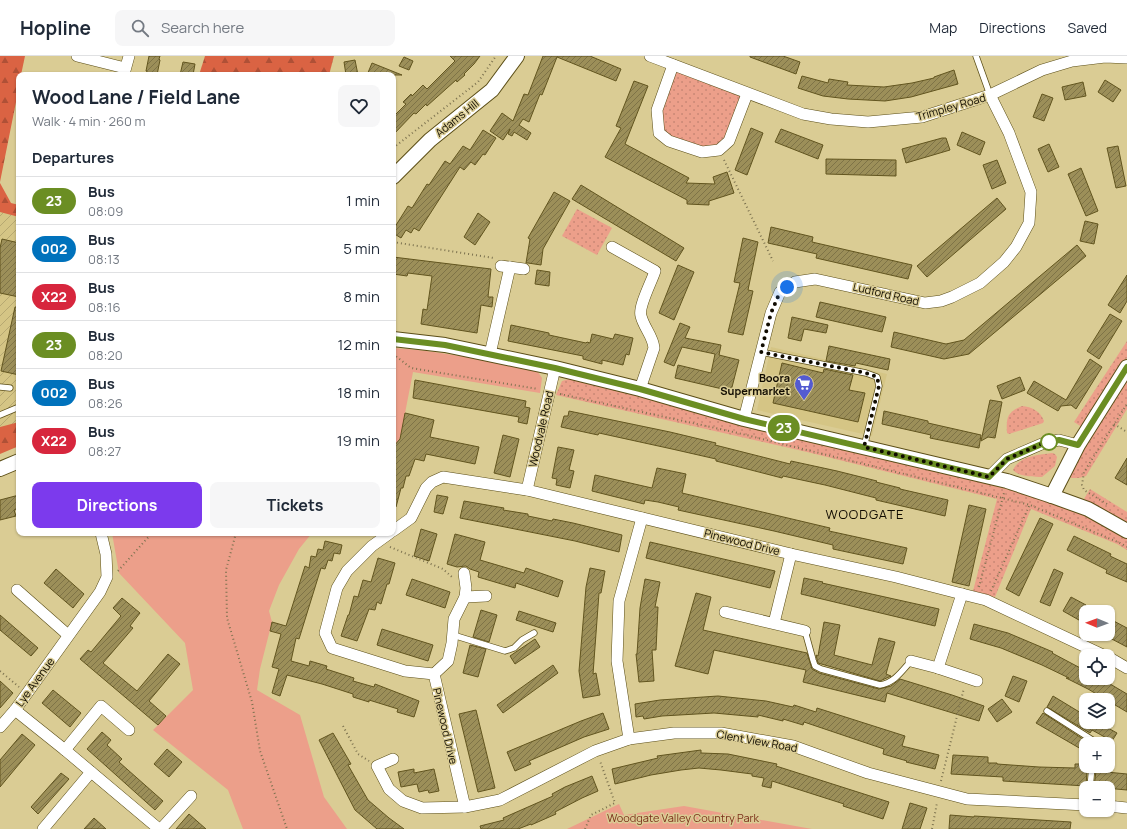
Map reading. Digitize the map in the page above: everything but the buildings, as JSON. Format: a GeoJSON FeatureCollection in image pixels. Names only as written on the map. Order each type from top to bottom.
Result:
{"type":"FeatureCollection","features":[{"type":"Feature","properties":{"kind":"street"},"geometry":{"type":"LineString","coordinates":[[77,56],[125,72],[129,56]]}},
{"type":"Feature","properties":{"kind":"street","name":"Adams Hill"},"geometry":{"type":"LineString","coordinates":[[396,174],[430,140],[492,90],[518,56]]}},
{"type":"Feature","properties":{"kind":"street","name":"Trimpley Road"},"geometry":{"type":"LineString","coordinates":[[650,56],[803,114],[831,119],[868,122],[922,117],[990,95],[1042,70],[1072,61],[1105,57],[1127,58]]}},
{"type":"Feature","properties":{"kind":"street"},"geometry":{"type":"LineString","coordinates":[[673,65],[657,110],[660,133],[668,141],[702,152],[720,150],[729,141],[747,94]]}},
{"type":"Feature","properties":{"kind":"street","name":"Ludford Road"},"geometry":{"type":"LineString","coordinates":[[744,419],[771,313],[780,292],[795,282],[815,279],[926,303],[941,301],[980,283],[1004,262],[1016,247],[1029,223],[1031,192],[1009,132],[990,95]]}},
{"type":"Feature","properties":{"kind":"street"},"geometry":{"type":"LineString","coordinates":[[612,247],[656,271],[640,314],[653,342],[654,348],[640,389]]}},
{"type":"Feature","properties":{"kind":"street"},"geometry":{"type":"LineString","coordinates":[[490,354],[505,267],[524,268]]}},
{"type":"Feature","properties":{"kind":"street"},"geometry":{"type":"LineString","coordinates":[[396,340],[445,345],[555,368],[640,389],[744,419],[1007,481],[1088,509],[1127,531]]}},
{"type":"Feature","properties":{"kind":"street","name":"Woodvale Road"},"geometry":{"type":"LineString","coordinates":[[527,490],[555,368]]}},
{"type":"Feature","properties":{"kind":"street"},"geometry":{"type":"LineString","coordinates":[[1052,496],[1078,445],[1127,368]]}},
{"type":"Feature","properties":{"kind":"street"},"geometry":{"type":"LineString","coordinates":[[989,477],[1007,459],[1044,443],[1059,440],[1078,445]]}},
{"type":"Feature","properties":{"kind":"street"},"geometry":{"type":"LineString","coordinates":[[0,469],[16,462]]}},
{"type":"Feature","properties":{"kind":"street","name":"Pinewood Drive"},"geometry":{"type":"LineString","coordinates":[[396,529],[411,518],[426,488],[432,482],[443,477],[527,490],[791,554],[896,577],[981,599],[1090,649]]}},
{"type":"Feature","properties":{"kind":"street"},"geometry":{"type":"LineString","coordinates":[[629,739],[617,661],[619,601],[642,518]]}},
{"type":"Feature","properties":{"kind":"street","name":"Lye Avenue"},"geometry":{"type":"LineString","coordinates":[[0,727],[15,710],[100,592],[107,577],[106,554],[102,536]]}},
{"type":"Feature","properties":{"kind":"street","name":"Pinewood Drive"},"geometry":{"type":"LineString","coordinates":[[386,536],[375,543],[347,571],[337,588],[325,633],[332,648],[405,671],[434,674],[465,807]]}},
{"type":"Feature","properties":{"kind":"street"},"geometry":{"type":"LineString","coordinates":[[774,623],[791,554]]}},
{"type":"Feature","properties":{"kind":"street"},"geometry":{"type":"LineString","coordinates":[[434,674],[448,661],[453,635],[454,619],[465,597],[466,588],[464,573]]}},
{"type":"Feature","properties":{"kind":"street"},"geometry":{"type":"LineString","coordinates":[[17,590],[68,635]]}},
{"type":"Feature","properties":{"kind":"street"},"geometry":{"type":"LineString","coordinates":[[938,668],[962,594]]}},
{"type":"Feature","properties":{"kind":"street"},"geometry":{"type":"LineString","coordinates":[[465,597],[486,596]]}},
{"type":"Feature","properties":{"kind":"street"},"geometry":{"type":"LineString","coordinates":[[725,612],[805,631]]}},
{"type":"Feature","properties":{"kind":"street"},"geometry":{"type":"LineString","coordinates":[[911,661],[972,679]]}},
{"type":"Feature","properties":{"kind":"street"},"geometry":{"type":"LineString","coordinates":[[1115,661],[1127,668]]}},
{"type":"Feature","properties":{"kind":"street"},"geometry":{"type":"LineString","coordinates":[[65,750],[101,706],[128,730]]}},
{"type":"Feature","properties":{"kind":"street"},"geometry":{"type":"LineString","coordinates":[[15,710],[160,829],[191,796]]}},
{"type":"Feature","properties":{"kind":"street","name":"Clent View Road"},"geometry":{"type":"LineString","coordinates":[[377,766],[389,789],[403,801],[422,808],[465,807],[500,800],[595,751],[629,739],[674,733],[721,733],[793,746],[868,773],[938,793],[967,799],[1079,805]]}},
{"type":"Feature","properties":{"kind":"street"},"geometry":{"type":"LineString","coordinates":[[377,766],[393,759]]}},
{"type":"Feature","properties":{"kind":"street"},"geometry":{"type":"LineString","coordinates":[[44,829],[91,772]]}},
{"type":"Feature","properties":{"kind":"street"},"geometry":{"type":"LineString","coordinates":[[1115,807],[1127,808]]}},
{"type":"Feature","properties":{"kind":"lane"},"geometry":{"type":"LineString","coordinates":[[976,56],[990,95]]}},
{"type":"Feature","properties":{"kind":"lane"},"geometry":{"type":"LineString","coordinates":[[761,352],[866,373],[877,377],[879,386],[864,447]]}},
{"type":"Feature","properties":{"kind":"lane"},"geometry":{"type":"LineString","coordinates":[[0,387],[10,388]]}},
{"type":"Feature","properties":{"kind":"lane"},"geometry":{"type":"LineString","coordinates":[[0,415],[16,408]]}},
{"type":"Feature","properties":{"kind":"lane"},"geometry":{"type":"LineString","coordinates":[[805,631],[812,660],[815,666],[821,669],[880,685],[886,684],[894,679],[911,661]]}},
{"type":"Feature","properties":{"kind":"lane"},"geometry":{"type":"LineString","coordinates":[[453,635],[505,651],[514,648],[522,640],[534,633]]}},
{"type":"Feature","properties":{"kind":"lane"},"geometry":{"type":"LineString","coordinates":[[1047,711],[1088,737]]}},
{"type":"Feature","properties":{"kind":"path"},"geometry":{"type":"LineString","coordinates":[[396,146],[478,82],[496,56]]}},
{"type":"Feature","properties":{"kind":"path"},"geometry":{"type":"LineString","coordinates":[[720,150],[773,261]]}},
{"type":"Feature","properties":{"kind":"path"},"geometry":{"type":"LineString","coordinates":[[396,242],[498,259],[505,267]]}},
{"type":"Feature","properties":{"kind":"path"},"geometry":{"type":"LineString","coordinates":[[396,356],[410,368],[550,391],[738,433],[1030,504],[1127,547]]}},
{"type":"Feature","properties":{"kind":"path"},"geometry":{"type":"LineString","coordinates":[[1108,504],[1084,490],[1082,485],[1084,472],[1127,404]]}},
{"type":"Feature","properties":{"kind":"path"},"geometry":{"type":"LineString","coordinates":[[1114,424],[1127,432]]}},
{"type":"Feature","properties":{"kind":"path"},"geometry":{"type":"LineString","coordinates":[[981,599],[1007,481]]}},
{"type":"Feature","properties":{"kind":"path"},"geometry":{"type":"LineString","coordinates":[[981,599],[1038,491]]}},
{"type":"Feature","properties":{"kind":"path"},"geometry":{"type":"LineString","coordinates":[[107,577],[117,571],[149,536]]}},
{"type":"Feature","properties":{"kind":"path"},"geometry":{"type":"LineString","coordinates":[[235,536],[226,570],[227,618],[252,702],[260,751],[288,829]]}},
{"type":"Feature","properties":{"kind":"path"},"geometry":{"type":"LineString","coordinates":[[375,543],[397,549],[443,569],[452,576],[454,581]]}},
{"type":"Feature","properties":{"kind":"path"},"geometry":{"type":"LineString","coordinates":[[0,671],[27,693]]}},
{"type":"Feature","properties":{"kind":"path"},"geometry":{"type":"LineString","coordinates":[[932,829],[941,777],[972,679]]}},
{"type":"Feature","properties":{"kind":"path"},"geometry":{"type":"LineString","coordinates":[[343,726],[358,754],[377,766]]}},
{"type":"Feature","properties":{"kind":"path"},"geometry":{"type":"LineString","coordinates":[[585,829],[591,816],[615,802],[595,751]]}},
{"type":"Feature","properties":{"kind":"shaded area"},"geometry":{"type":"Polygon","coordinates":[[[0,205],[16,208],[16,429],[0,436],[0,205]]]}},
{"type":"Feature","properties":{"kind":"shaded area"},"geometry":{"type":"Polygon","coordinates":[[[771,347],[887,374],[872,436],[757,410],[771,347]]]}},
{"type":"Feature","properties":{"kind":"green space"},"geometry":{"type":"Polygon","coordinates":[[[0,56],[25,56],[22,72],[16,72],[16,102],[0,182],[0,56]]]}},
{"type":"Feature","properties":{"kind":"green space"},"geometry":{"type":"Polygon","coordinates":[[[205,56],[334,56],[330,72],[200,72],[205,56]]]}},
{"type":"Feature","properties":{"kind":"green space"},"geometry":{"type":"Polygon","coordinates":[[[675,71],[742,97],[725,139],[717,147],[701,149],[671,139],[663,132],[661,111],[675,71]]]}},
{"type":"Feature","properties":{"kind":"green space"},"geometry":{"type":"Polygon","coordinates":[[[0,183],[11,203],[16,204],[16,216],[0,212],[0,183]]]}},
{"type":"Feature","properties":{"kind":"green space"},"geometry":{"type":"Polygon","coordinates":[[[577,209],[612,228],[597,255],[562,236],[577,209]]]}},
{"type":"Feature","properties":{"kind":"green space"},"geometry":{"type":"Polygon","coordinates":[[[1127,341],[1127,358],[1082,427],[1074,422],[1127,341]]]}},
{"type":"Feature","properties":{"kind":"green space"},"geometry":{"type":"Polygon","coordinates":[[[396,348],[430,351],[502,364],[538,372],[542,378],[540,393],[413,372],[400,439],[396,444],[396,348]]]}},
{"type":"Feature","properties":{"kind":"green space"},"geometry":{"type":"Polygon","coordinates":[[[572,378],[882,456],[1041,498],[1074,510],[1127,537],[1127,550],[1117,544],[1031,509],[995,597],[973,591],[997,499],[807,452],[556,395],[562,381],[572,378]]]}},
{"type":"Feature","properties":{"kind":"green space"},"geometry":{"type":"Polygon","coordinates":[[[1127,380],[1127,409],[1086,476],[1071,478],[1069,474],[1127,380]]]}},
{"type":"Feature","properties":{"kind":"green space"},"geometry":{"type":"Polygon","coordinates":[[[1022,406],[1029,407],[1038,412],[1044,421],[1043,423],[1009,434],[1007,433],[1008,416],[1017,408],[1022,406]]]}},
{"type":"Feature","properties":{"kind":"green space"},"geometry":{"type":"Polygon","coordinates":[[[16,423],[16,447],[0,454],[0,427],[16,423]]]}},
{"type":"Feature","properties":{"kind":"green space"},"geometry":{"type":"Polygon","coordinates":[[[1052,453],[1057,457],[1055,466],[1042,477],[1030,477],[1019,474],[1013,470],[1016,465],[1024,459],[1052,453]]]}},
{"type":"Feature","properties":{"kind":"green space"},"geometry":{"type":"Polygon","coordinates":[[[1090,489],[1127,512],[1127,524],[1084,499],[1090,489]]]}},
{"type":"Feature","properties":{"kind":"green space"},"geometry":{"type":"Polygon","coordinates":[[[113,536],[310,536],[299,549],[279,585],[269,611],[272,622],[260,669],[257,690],[300,715],[324,797],[347,829],[243,829],[228,790],[153,730],[193,690],[185,643],[119,573],[113,536]]]}},
{"type":"Feature","properties":{"kind":"green space","name":"Woodgate Valley Country Park"},"geometry":{"type":"Polygon","coordinates":[[[619,804],[624,815],[684,806],[812,829],[567,829],[619,804]]]}},
{"type":"Feature","properties":{"kind":"bus line","name":"23"},"geometry":{"type":"LineString","coordinates":[[396,339],[445,345],[555,368],[640,389],[744,419],[989,477],[1007,459],[1044,443],[1059,440],[1078,445],[1127,367]]}},
{"type":"Feature","properties":{"kind":"place","name":"Boora Supermarket"},"geometry":{"type":"Point","coordinates":[804,401]}},
{"type":"Feature","properties":{"kind":"district","name":"WOODGATE"},"geometry":{"type":"Point","coordinates":[865,514]}},
{"type":"Feature","properties":{"kind":"route"},"geometry":{"type":"LineString","coordinates":[[787,287],[780,292],[771,313],[761,352],[866,373],[877,377],[879,386],[864,447],[989,477],[1007,459],[1049,442]]}}]}
